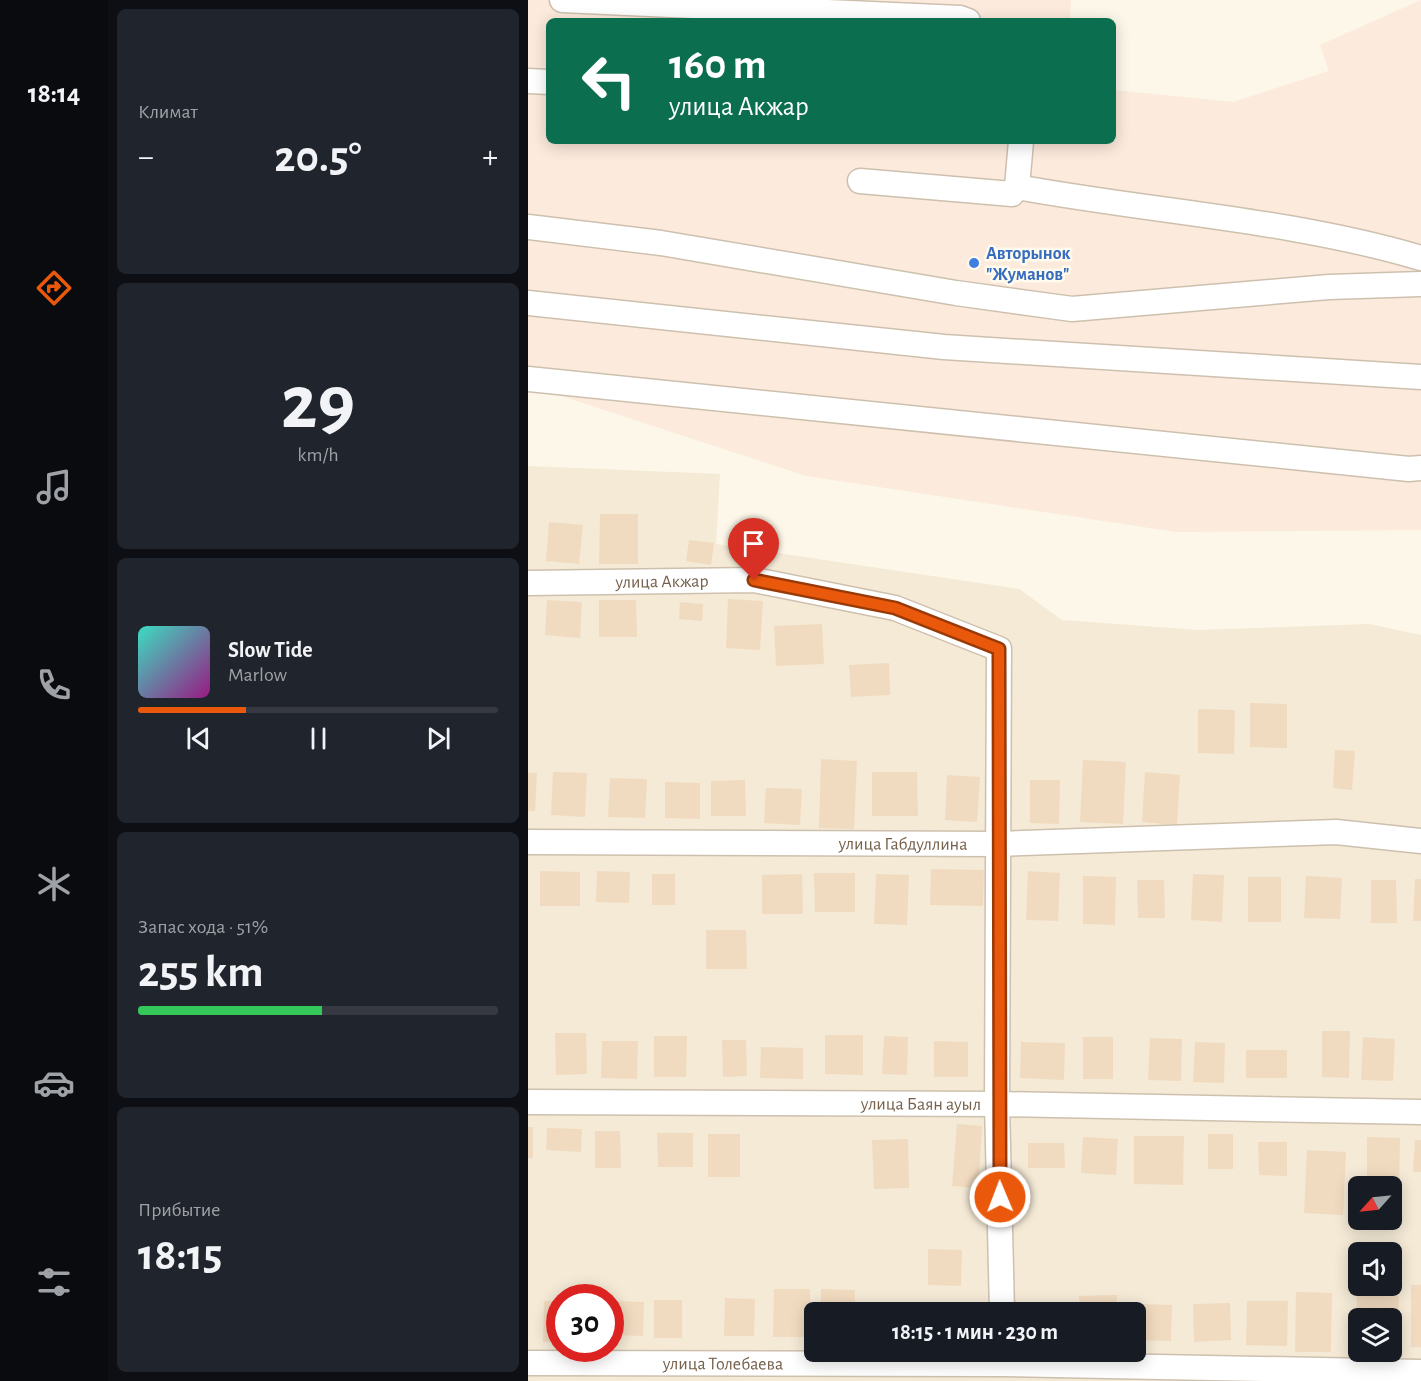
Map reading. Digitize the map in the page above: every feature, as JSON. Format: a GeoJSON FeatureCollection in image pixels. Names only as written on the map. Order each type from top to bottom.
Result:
{"type":"FeatureCollection","features":[{"type":"Feature","properties":{"kind":"street"},"geometry":{"type":"LineString","coordinates":[[562,0],[720,4],[960,18]]}},
{"type":"Feature","properties":{"kind":"street"},"geometry":{"type":"LineString","coordinates":[[528,81],[546,82]]}},
{"type":"Feature","properties":{"kind":"street"},"geometry":{"type":"LineString","coordinates":[[860,181],[1012,194],[1017,187],[1021,144]]}},
{"type":"Feature","properties":{"kind":"street"},"geometry":{"type":"LineString","coordinates":[[1017,187],[1278,224],[1359,240],[1421,258]]}},
{"type":"Feature","properties":{"kind":"street"},"geometry":{"type":"LineString","coordinates":[[528,227],[661,243],[956,293],[1072,309],[1329,287],[1421,284]]}},
{"type":"Feature","properties":{"kind":"street"},"geometry":{"type":"LineString","coordinates":[[528,303],[944,347],[1421,377]]}},
{"type":"Feature","properties":{"kind":"street"},"geometry":{"type":"LineString","coordinates":[[528,379],[1409,470],[1421,468]]}},
{"type":"Feature","properties":{"kind":"street","name":"улица Акжар"},"geometry":{"type":"LineString","coordinates":[[528,583],[754,580],[895,608],[999,649],[998,844]]}},
{"type":"Feature","properties":{"kind":"street","name":"улица Габдуллина"},"geometry":{"type":"LineString","coordinates":[[528,842],[998,844],[1336,832],[1421,841]]}},
{"type":"Feature","properties":{"kind":"street"},"geometry":{"type":"LineString","coordinates":[[998,844],[998,1104],[1002,1302]]}},
{"type":"Feature","properties":{"kind":"street","name":"улица Баян ауыл"},"geometry":{"type":"LineString","coordinates":[[528,1101],[998,1104],[1421,1112]]}},
{"type":"Feature","properties":{"kind":"street","name":"улица Толебаева"},"geometry":{"type":"LineString","coordinates":[[528,1363],[1421,1372]]}},
{"type":"Feature","properties":{"kind":"shaded area","name":"Авторынок \"Жуманов\""},"geometry":{"type":"Polygon","coordinates":[[[528,0],[1071,0],[1070,18],[546,18],[546,144],[1116,144],[1116,90],[1233,102],[1329,71],[1320,45],[1421,0],[1421,530],[1176,532],[806,476],[528,385],[528,0]]]}},
{"type":"Feature","properties":{"kind":"shaded area"},"geometry":{"type":"Polygon","coordinates":[[[528,466],[720,474],[716,544],[1019,589],[1062,620],[1198,630],[1369,624],[1421,635],[1421,1381],[528,1381],[528,466]]]}},
{"type":"Feature","properties":{"kind":"building"},"geometry":{"type":"Polygon","coordinates":[[[600,514],[638,514],[638,564],[599,564],[600,514]]]}},
{"type":"Feature","properties":{"kind":"building"},"geometry":{"type":"Polygon","coordinates":[[[549,522],[583,525],[579,564],[546,561],[549,522]]]}},
{"type":"Feature","properties":{"kind":"building"},"geometry":{"type":"Polygon","coordinates":[[[689,540],[714,543],[711,565],[686,561],[689,540]]]}},
{"type":"Feature","properties":{"kind":"building"},"geometry":{"type":"Polygon","coordinates":[[[728,599],[763,601],[760,650],[726,648],[728,599]]]}},
{"type":"Feature","properties":{"kind":"building"},"geometry":{"type":"Polygon","coordinates":[[[547,600],[582,602],[580,638],[545,635],[547,600]]]}},
{"type":"Feature","properties":{"kind":"building"},"geometry":{"type":"Polygon","coordinates":[[[599,600],[636,600],[637,637],[599,637],[599,600]]]}},
{"type":"Feature","properties":{"kind":"building"},"geometry":{"type":"Polygon","coordinates":[[[680,602],[703,604],[702,621],[679,619],[680,602]]]}},
{"type":"Feature","properties":{"kind":"building"},"geometry":{"type":"Polygon","coordinates":[[[822,624],[824,664],[776,666],[774,626],[822,624]]]}},
{"type":"Feature","properties":{"kind":"building"},"geometry":{"type":"Polygon","coordinates":[[[889,663],[890,695],[851,697],[849,665],[889,663]]]}},
{"type":"Feature","properties":{"kind":"building"},"geometry":{"type":"Polygon","coordinates":[[[1250,703],[1287,704],[1287,748],[1250,747],[1250,703]]]}},
{"type":"Feature","properties":{"kind":"building"},"geometry":{"type":"Polygon","coordinates":[[[1198,709],[1235,710],[1234,754],[1198,753],[1198,709]]]}},
{"type":"Feature","properties":{"kind":"building"},"geometry":{"type":"Polygon","coordinates":[[[1335,750],[1355,751],[1352,790],[1333,788],[1335,750]]]}},
{"type":"Feature","properties":{"kind":"building"},"geometry":{"type":"Polygon","coordinates":[[[821,759],[857,761],[854,829],[819,828],[821,759]]]}},
{"type":"Feature","properties":{"kind":"building"},"geometry":{"type":"Polygon","coordinates":[[[1083,760],[1126,762],[1123,824],[1080,822],[1083,760]]]}},
{"type":"Feature","properties":{"kind":"building"},"geometry":{"type":"Polygon","coordinates":[[[553,772],[587,773],[585,817],[551,815],[553,772]]]}},
{"type":"Feature","properties":{"kind":"building"},"geometry":{"type":"Polygon","coordinates":[[[872,772],[917,772],[918,816],[872,816],[872,772]]]}},
{"type":"Feature","properties":{"kind":"building"},"geometry":{"type":"Polygon","coordinates":[[[1145,772],[1180,775],[1177,825],[1142,822],[1145,772]]]}},
{"type":"Feature","properties":{"kind":"building"},"geometry":{"type":"Polygon","coordinates":[[[528,773],[537,773],[535,811],[528,811],[528,773]]]}},
{"type":"Feature","properties":{"kind":"building"},"geometry":{"type":"Polygon","coordinates":[[[947,775],[980,777],[977,822],[945,820],[947,775]]]}},
{"type":"Feature","properties":{"kind":"building"},"geometry":{"type":"Polygon","coordinates":[[[610,778],[647,779],[645,818],[608,817],[610,778]]]}},
{"type":"Feature","properties":{"kind":"building"},"geometry":{"type":"Polygon","coordinates":[[[745,780],[746,816],[711,816],[711,781],[745,780]]]}},
{"type":"Feature","properties":{"kind":"building"},"geometry":{"type":"Polygon","coordinates":[[[1030,780],[1060,780],[1059,824],[1030,823],[1030,780]]]}},
{"type":"Feature","properties":{"kind":"building"},"geometry":{"type":"Polygon","coordinates":[[[665,782],[700,783],[700,819],[665,818],[665,782]]]}},
{"type":"Feature","properties":{"kind":"building"},"geometry":{"type":"Polygon","coordinates":[[[766,788],[802,789],[800,825],[764,823],[766,788]]]}},
{"type":"Feature","properties":{"kind":"building"},"geometry":{"type":"Polygon","coordinates":[[[931,869],[984,870],[983,906],[930,905],[931,869]]]}},
{"type":"Feature","properties":{"kind":"building"},"geometry":{"type":"Polygon","coordinates":[[[540,871],[580,872],[580,906],[540,906],[540,871]]]}},
{"type":"Feature","properties":{"kind":"building"},"geometry":{"type":"Polygon","coordinates":[[[597,871],[630,872],[629,903],[596,902],[597,871]]]}},
{"type":"Feature","properties":{"kind":"building"},"geometry":{"type":"Polygon","coordinates":[[[1028,871],[1060,873],[1058,921],[1026,920],[1028,871]]]}},
{"type":"Feature","properties":{"kind":"building"},"geometry":{"type":"Polygon","coordinates":[[[814,873],[855,873],[855,912],[815,912],[814,873]]]}},
{"type":"Feature","properties":{"kind":"building"},"geometry":{"type":"Polygon","coordinates":[[[652,874],[675,874],[675,905],[652,905],[652,874]]]}},
{"type":"Feature","properties":{"kind":"building"},"geometry":{"type":"Polygon","coordinates":[[[802,874],[803,914],[762,914],[762,875],[802,874]]]}},
{"type":"Feature","properties":{"kind":"building"},"geometry":{"type":"Polygon","coordinates":[[[876,874],[909,875],[907,925],[874,924],[876,874]]]}},
{"type":"Feature","properties":{"kind":"building"},"geometry":{"type":"Polygon","coordinates":[[[1193,874],[1224,875],[1222,922],[1191,920],[1193,874]]]}},
{"type":"Feature","properties":{"kind":"building"},"geometry":{"type":"Polygon","coordinates":[[[1083,876],[1116,877],[1115,925],[1083,924],[1083,876]]]}},
{"type":"Feature","properties":{"kind":"building"},"geometry":{"type":"Polygon","coordinates":[[[1306,876],[1342,878],[1340,919],[1304,918],[1306,876]]]}},
{"type":"Feature","properties":{"kind":"building"},"geometry":{"type":"Polygon","coordinates":[[[1248,877],[1281,877],[1281,922],[1248,922],[1248,877]]]}},
{"type":"Feature","properties":{"kind":"building"},"geometry":{"type":"Polygon","coordinates":[[[1415,879],[1421,879],[1421,921],[1413,921],[1415,879]]]}},
{"type":"Feature","properties":{"kind":"building"},"geometry":{"type":"Polygon","coordinates":[[[1137,880],[1164,880],[1165,918],[1138,918],[1137,880]]]}},
{"type":"Feature","properties":{"kind":"building"},"geometry":{"type":"Polygon","coordinates":[[[1371,880],[1396,880],[1397,923],[1371,923],[1371,880]]]}},
{"type":"Feature","properties":{"kind":"building"},"geometry":{"type":"Polygon","coordinates":[[[706,930],[746,930],[747,969],[706,969],[706,930]]]}},
{"type":"Feature","properties":{"kind":"building"},"geometry":{"type":"Polygon","coordinates":[[[1322,1031],[1350,1031],[1349,1078],[1322,1077],[1322,1031]]]}},
{"type":"Feature","properties":{"kind":"building"},"geometry":{"type":"Polygon","coordinates":[[[555,1033],[586,1033],[587,1074],[556,1075],[555,1033]]]}},
{"type":"Feature","properties":{"kind":"building"},"geometry":{"type":"Polygon","coordinates":[[[825,1035],[863,1035],[863,1075],[825,1074],[825,1035]]]}},
{"type":"Feature","properties":{"kind":"building"},"geometry":{"type":"Polygon","coordinates":[[[654,1036],[687,1036],[686,1077],[654,1077],[654,1036]]]}},
{"type":"Feature","properties":{"kind":"building"},"geometry":{"type":"Polygon","coordinates":[[[884,1036],[908,1037],[907,1075],[882,1074],[884,1036]]]}},
{"type":"Feature","properties":{"kind":"building"},"geometry":{"type":"Polygon","coordinates":[[[1083,1037],[1113,1037],[1113,1079],[1083,1079],[1083,1037]]]}},
{"type":"Feature","properties":{"kind":"building"},"geometry":{"type":"Polygon","coordinates":[[[1363,1037],[1395,1039],[1393,1081],[1361,1080],[1363,1037]]]}},
{"type":"Feature","properties":{"kind":"building"},"geometry":{"type":"Polygon","coordinates":[[[1150,1038],[1182,1039],[1181,1081],[1148,1080],[1150,1038]]]}},
{"type":"Feature","properties":{"kind":"building"},"geometry":{"type":"Polygon","coordinates":[[[722,1040],[746,1040],[747,1076],[723,1077],[722,1040]]]}},
{"type":"Feature","properties":{"kind":"building"},"geometry":{"type":"Polygon","coordinates":[[[602,1041],[638,1041],[637,1079],[601,1078],[602,1041]]]}},
{"type":"Feature","properties":{"kind":"building"},"geometry":{"type":"Polygon","coordinates":[[[934,1041],[968,1042],[968,1077],[934,1077],[934,1041]]]}},
{"type":"Feature","properties":{"kind":"building"},"geometry":{"type":"Polygon","coordinates":[[[1021,1042],[1065,1043],[1064,1080],[1020,1078],[1021,1042]]]}},
{"type":"Feature","properties":{"kind":"building"},"geometry":{"type":"Polygon","coordinates":[[[1195,1042],[1225,1043],[1224,1083],[1193,1082],[1195,1042]]]}},
{"type":"Feature","properties":{"kind":"building"},"geometry":{"type":"Polygon","coordinates":[[[761,1047],[803,1048],[803,1079],[760,1078],[761,1047]]]}},
{"type":"Feature","properties":{"kind":"building"},"geometry":{"type":"Polygon","coordinates":[[[1246,1050],[1287,1050],[1287,1078],[1246,1078],[1246,1050]]]}},
{"type":"Feature","properties":{"kind":"building"},"geometry":{"type":"Polygon","coordinates":[[[957,1124],[982,1126],[978,1188],[952,1186],[957,1124]]]}},
{"type":"Feature","properties":{"kind":"building"},"geometry":{"type":"Polygon","coordinates":[[[528,1127],[533,1127],[533,1158],[528,1158],[528,1127]]]}},
{"type":"Feature","properties":{"kind":"building"},"geometry":{"type":"Polygon","coordinates":[[[547,1128],[582,1129],[581,1152],[546,1150],[547,1128]]]}},
{"type":"Feature","properties":{"kind":"building"},"geometry":{"type":"Polygon","coordinates":[[[595,1131],[620,1131],[621,1168],[595,1168],[595,1131]]]}},
{"type":"Feature","properties":{"kind":"building"},"geometry":{"type":"Polygon","coordinates":[[[657,1133],[693,1133],[693,1167],[658,1167],[657,1133]]]}},
{"type":"Feature","properties":{"kind":"building"},"geometry":{"type":"Polygon","coordinates":[[[708,1134],[740,1134],[740,1177],[708,1177],[708,1134]]]}},
{"type":"Feature","properties":{"kind":"building"},"geometry":{"type":"Polygon","coordinates":[[[1208,1134],[1233,1134],[1233,1169],[1208,1169],[1208,1134]]]}},
{"type":"Feature","properties":{"kind":"building"},"geometry":{"type":"Polygon","coordinates":[[[1134,1136],[1184,1136],[1183,1185],[1134,1184],[1134,1136]]]}},
{"type":"Feature","properties":{"kind":"building"},"geometry":{"type":"Polygon","coordinates":[[[1083,1137],[1118,1139],[1116,1175],[1081,1173],[1083,1137]]]}},
{"type":"Feature","properties":{"kind":"building"},"geometry":{"type":"Polygon","coordinates":[[[1367,1137],[1400,1138],[1399,1176],[1367,1176],[1367,1137]]]}},
{"type":"Feature","properties":{"kind":"building"},"geometry":{"type":"Polygon","coordinates":[[[908,1139],[909,1188],[874,1189],[872,1140],[908,1139]]]}},
{"type":"Feature","properties":{"kind":"building"},"geometry":{"type":"Polygon","coordinates":[[[1415,1140],[1421,1140],[1421,1172],[1413,1172],[1415,1140]]]}},
{"type":"Feature","properties":{"kind":"building"},"geometry":{"type":"Polygon","coordinates":[[[1258,1142],[1287,1142],[1287,1176],[1259,1175],[1258,1142]]]}},
{"type":"Feature","properties":{"kind":"building"},"geometry":{"type":"Polygon","coordinates":[[[1028,1143],[1064,1143],[1065,1168],[1028,1168],[1028,1143]]]}},
{"type":"Feature","properties":{"kind":"building"},"geometry":{"type":"Polygon","coordinates":[[[1307,1150],[1346,1152],[1343,1215],[1304,1213],[1307,1150]]]}},
{"type":"Feature","properties":{"kind":"building"},"geometry":{"type":"Polygon","coordinates":[[[928,1249],[962,1250],[961,1286],[928,1285],[928,1249]]]}},
{"type":"Feature","properties":{"kind":"building"},"geometry":{"type":"Polygon","coordinates":[[[1411,1285],[1421,1285],[1421,1347],[1411,1347],[1411,1285]]]}},
{"type":"Feature","properties":{"kind":"building"},"geometry":{"type":"Polygon","coordinates":[[[774,1289],[810,1289],[810,1302],[804,1302],[804,1337],[773,1337],[774,1289]]]}},
{"type":"Feature","properties":{"kind":"building"},"geometry":{"type":"Polygon","coordinates":[[[821,1289],[855,1290],[855,1302],[821,1302],[821,1289]]]}},
{"type":"Feature","properties":{"kind":"building"},"geometry":{"type":"Polygon","coordinates":[[[1296,1292],[1332,1293],[1331,1352],[1295,1352],[1296,1292]]]}},
{"type":"Feature","properties":{"kind":"building"},"geometry":{"type":"Polygon","coordinates":[[[1117,1295],[1117,1302],[1079,1302],[1079,1296],[1117,1295]]]}},
{"type":"Feature","properties":{"kind":"building"},"geometry":{"type":"Polygon","coordinates":[[[1357,1296],[1399,1296],[1399,1308],[1357,1308],[1357,1296]]]}},
{"type":"Feature","properties":{"kind":"building"},"geometry":{"type":"Polygon","coordinates":[[[725,1298],[755,1299],[754,1336],[724,1336],[725,1298]]]}},
{"type":"Feature","properties":{"kind":"building"},"geometry":{"type":"Polygon","coordinates":[[[654,1300],[682,1300],[682,1338],[654,1338],[654,1300]]]}},
{"type":"Feature","properties":{"kind":"building"},"geometry":{"type":"Polygon","coordinates":[[[544,1301],[546,1301],[546,1342],[543,1342],[544,1301]]]}},
{"type":"Feature","properties":{"kind":"building"},"geometry":{"type":"Polygon","coordinates":[[[624,1301],[644,1302],[643,1336],[624,1335],[624,1301]]]}},
{"type":"Feature","properties":{"kind":"building"},"geometry":{"type":"Polygon","coordinates":[[[1247,1301],[1288,1301],[1287,1346],[1246,1345],[1247,1301]]]}},
{"type":"Feature","properties":{"kind":"building"},"geometry":{"type":"Polygon","coordinates":[[[1230,1303],[1231,1340],[1194,1342],[1193,1304],[1230,1303]]]}},
{"type":"Feature","properties":{"kind":"building"},"geometry":{"type":"Polygon","coordinates":[[[1146,1304],[1172,1305],[1171,1341],[1146,1340],[1146,1304]]]}},
{"type":"Feature","properties":{"kind":"place","name":"Авторынок \"Жуманов\""},"geometry":{"type":"Point","coordinates":[974,263]}},
{"type":"Feature","properties":{"kind":"route"},"geometry":{"type":"LineString","coordinates":[[754,580],[895,608],[999,649],[998,1104],[1000,1197]]}}]}
